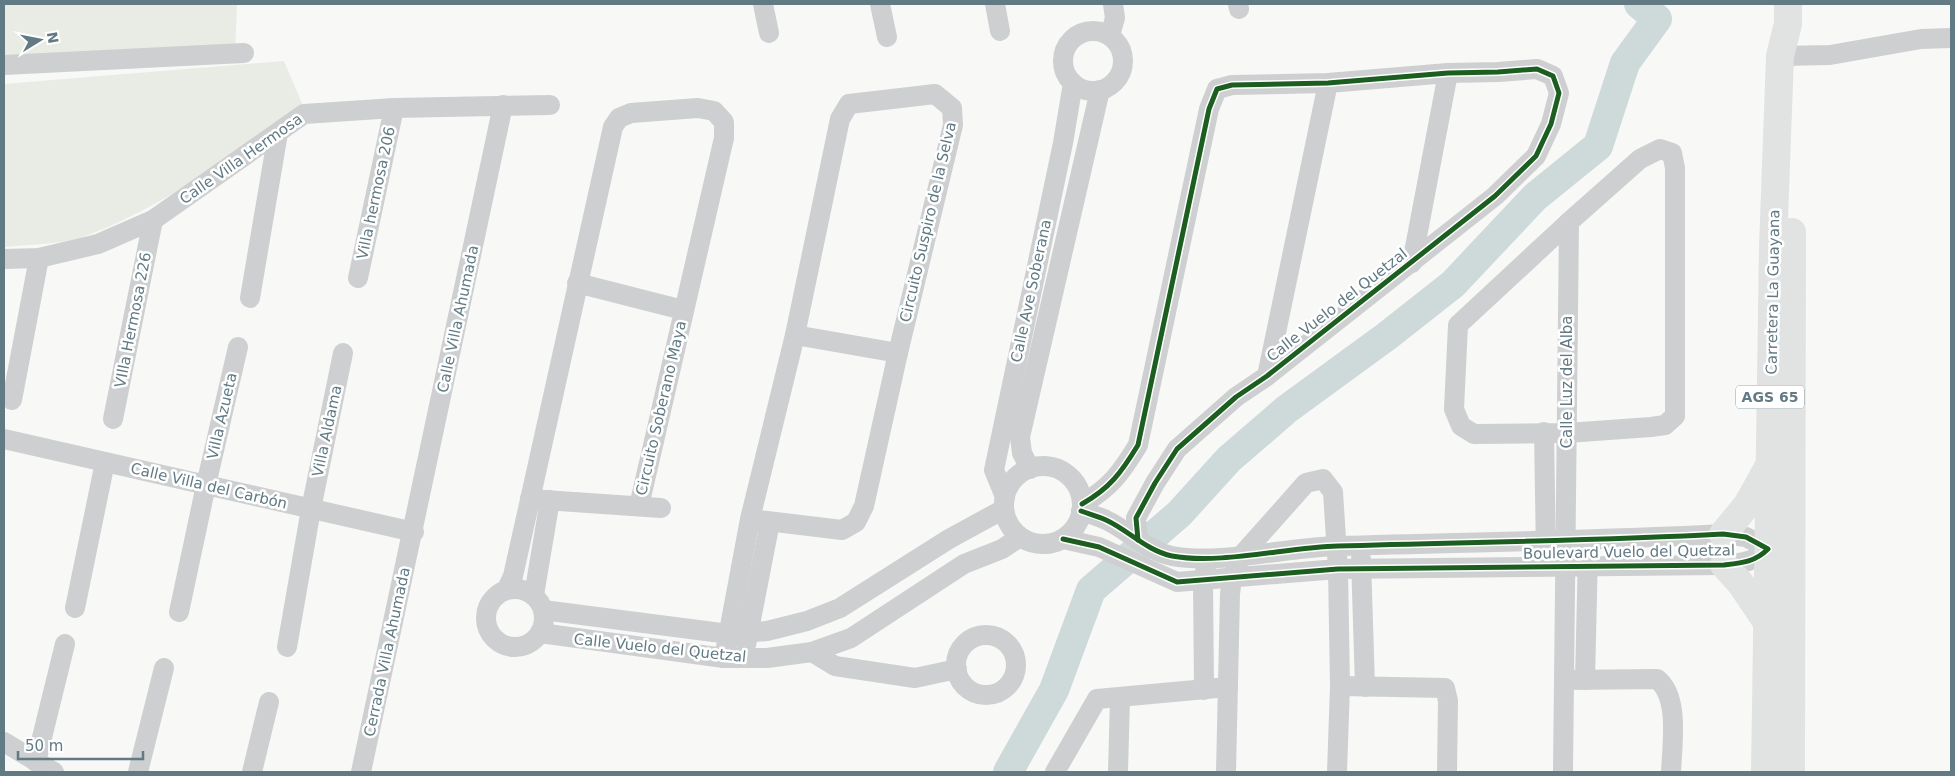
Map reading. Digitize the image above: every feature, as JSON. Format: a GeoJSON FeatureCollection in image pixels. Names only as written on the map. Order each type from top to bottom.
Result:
{"type":"FeatureCollection","features":[{"type":"Feature","properties":{"kind":"main road","name":"Carretera La Guayana"},"geometry":{"type":"LineString","coordinates":[[1788,14],[1792,170],[1791,762]]}},
{"type":"Feature","properties":{"kind":"main road","name":"Carretera La Guayana"},"geometry":{"type":"LineString","coordinates":[[1765,772],[1773,247],[1788,56]]}},
{"type":"Feature","properties":{"kind":"main road"},"geometry":{"type":"LineString","coordinates":[[1791,762],[1785,729],[1779,561],[1768,549],[1777,539],[1784,405],[1792,380]]}},
{"type":"Feature","properties":{"kind":"main road"},"geometry":{"type":"LineString","coordinates":[[1723,534],[1747,505],[1769,465]]}},
{"type":"Feature","properties":{"kind":"main road"},"geometry":{"type":"LineString","coordinates":[[1724,565],[1741,584],[1766,621]]}},
{"type":"Feature","properties":{"kind":"street"},"geometry":{"type":"LineString","coordinates":[[763,4],[769,33]]}},
{"type":"Feature","properties":{"kind":"street"},"geometry":{"type":"LineString","coordinates":[[880,4],[887,37]]}},
{"type":"Feature","properties":{"kind":"street"},"geometry":{"type":"LineString","coordinates":[[995,4],[1000,31]]}},
{"type":"Feature","properties":{"kind":"street"},"geometry":{"type":"LineString","coordinates":[[1110,35],[1115,18],[1113,4]]}},
{"type":"Feature","properties":{"kind":"street"},"geometry":{"type":"LineString","coordinates":[[1088,31],[1100,31],[1110,35],[1118,42],[1122,52],[1123,64],[1116,80],[1100,90],[1086,90],[1073,83],[1066,74],[1063,64],[1064,52],[1069,42],[1078,34],[1088,31]]}},
{"type":"Feature","properties":{"kind":"street"},"geometry":{"type":"LineString","coordinates":[[1788,56],[1830,55],[1921,40],[1951,38]]}},
{"type":"Feature","properties":{"kind":"street"},"geometry":{"type":"LineString","coordinates":[[4,64],[244,53]]}},
{"type":"Feature","properties":{"kind":"street","name":"Calle Vuelo del Quetzal"},"geometry":{"type":"LineString","coordinates":[[1138,540],[1136,518],[1154,483],[1178,449],[1236,397],[1267,376],[1495,196],[1536,156],[1551,124],[1559,93],[1553,76],[1537,69],[1448,73]]}},
{"type":"Feature","properties":{"kind":"street"},"geometry":{"type":"LineString","coordinates":[[1081,508],[1102,493],[1120,474],[1138,445],[1209,109],[1217,89],[1232,85],[1328,83],[1448,73],[1412,263]]}},
{"type":"Feature","properties":{"kind":"street","name":"Calle Ave Soberana"},"geometry":{"type":"LineString","coordinates":[[1005,503],[994,470],[1073,83]]}},
{"type":"Feature","properties":{"kind":"street"},"geometry":{"type":"LineString","coordinates":[[1267,376],[1328,83]]}},
{"type":"Feature","properties":{"kind":"street","name":"Calle Ave Soberana"},"geometry":{"type":"LineString","coordinates":[[1030,469],[1022,452],[1020,437],[1100,90]]}},
{"type":"Feature","properties":{"kind":"street","name":"Circuito Suspiro de la Selva"},"geometry":{"type":"LineString","coordinates":[[744,659],[738,634],[750,519],[795,335],[840,119],[849,104],[935,94],[952,108],[953,125],[898,353],[864,506],[856,522],[842,530],[750,519]]}},
{"type":"Feature","properties":{"kind":"street","name":"Calle Villa Hermosa"},"geometry":{"type":"LineString","coordinates":[[4,259],[39,258],[98,244],[153,220],[304,114],[394,108],[550,105]]}},
{"type":"Feature","properties":{"kind":"street","name":"Calle Villa Ahumada"},"geometry":{"type":"LineString","coordinates":[[414,532],[503,106]]}},
{"type":"Feature","properties":{"kind":"street","name":"Villa hermosa 206"},"geometry":{"type":"LineString","coordinates":[[358,278],[394,108]]}},
{"type":"Feature","properties":{"kind":"street","name":"Circuito Soberano Maya"},"geometry":{"type":"LineString","coordinates":[[507,589],[530,499],[613,127],[619,118],[631,114],[698,108],[714,111],[724,122],[724,138],[639,506],[530,499]]}},
{"type":"Feature","properties":{"kind":"street"},"geometry":{"type":"LineString","coordinates":[[250,298],[278,133]]}},
{"type":"Feature","properties":{"kind":"street"},"geometry":{"type":"LineString","coordinates":[[1660,149],[1672,153],[1675,168],[1675,416],[1665,425],[1658,426],[1567,433],[1474,434],[1461,426],[1454,409],[1458,325],[1568,222],[1640,159],[1660,149]]}},
{"type":"Feature","properties":{"kind":"street","name":"VIlla Hermosa 226"},"geometry":{"type":"LineString","coordinates":[[113,419],[153,220]]}},
{"type":"Feature","properties":{"kind":"street","name":"Calle Luz del Alba"},"geometry":{"type":"LineString","coordinates":[[1556,566],[1566,542],[1568,222]]}},
{"type":"Feature","properties":{"kind":"street"},"geometry":{"type":"LineString","coordinates":[[12,400],[39,258]]}},
{"type":"Feature","properties":{"kind":"street","name":"Circuito Soberano Maya"},"geometry":{"type":"LineString","coordinates":[[577,283],[683,310]]}},
{"type":"Feature","properties":{"kind":"street"},"geometry":{"type":"LineString","coordinates":[[795,335],[898,353]]}},
{"type":"Feature","properties":{"kind":"street","name":"Villa Azueta"},"geometry":{"type":"LineString","coordinates":[[179,612],[238,347]]}},
{"type":"Feature","properties":{"kind":"street","name":"Villa Aldama"},"geometry":{"type":"LineString","coordinates":[[287,647],[311,509],[344,354]]}},
{"type":"Feature","properties":{"kind":"street","name":"Calle Luz del Alba"},"geometry":{"type":"LineString","coordinates":[[1544,432],[1546,542],[1556,566]]}},
{"type":"Feature","properties":{"kind":"street","name":"Calle Villa del Carbón"},"geometry":{"type":"LineString","coordinates":[[4,439],[414,532]]}},
{"type":"Feature","properties":{"kind":"street"},"geometry":{"type":"LineString","coordinates":[[75,608],[105,462]]}},
{"type":"Feature","properties":{"kind":"street"},"geometry":{"type":"LineString","coordinates":[[1053,468],[1066,474],[1075,483],[1081,508],[1073,530],[1063,539],[1049,544],[1036,544],[1020,537],[1010,527],[1005,503],[1010,484],[1018,475],[1030,469],[1053,468]]}},
{"type":"Feature","properties":{"kind":"street"},"geometry":{"type":"LineString","coordinates":[[1226,772],[1232,577],[1242,555],[1306,484],[1323,479],[1333,492],[1338,570],[1340,686],[1337,772]]}},
{"type":"Feature","properties":{"kind":"street"},"geometry":{"type":"LineString","coordinates":[[539,602],[516,588],[507,589],[493,599],[489,606],[487,623],[495,638],[510,646],[518,647],[527,644],[540,634],[543,626],[539,602],[550,500]]}},
{"type":"Feature","properties":{"kind":"street","name":"Calle Vuelo del Quetzal"},"geometry":{"type":"LineString","coordinates":[[539,602],[738,634],[807,621],[840,608],[1005,503]]}},
{"type":"Feature","properties":{"kind":"street"},"geometry":{"type":"LineString","coordinates":[[639,506],[661,508]]}},
{"type":"Feature","properties":{"kind":"street","name":"Boulevard Vuelo del Quetzal"},"geometry":{"type":"LineString","coordinates":[[1063,539],[1099,547],[1177,582],[1338,570],[1587,565],[1724,565],[1747,562],[1760,557],[1768,549],[1746,537],[1723,534],[1566,542],[1336,546],[1208,557],[1169,555],[1081,508]]}},
{"type":"Feature","properties":{"kind":"street","name":"Circuito Suspiro de la Selva"},"geometry":{"type":"LineString","coordinates":[[724,658],[738,634],[770,522]]}},
{"type":"Feature","properties":{"kind":"street","name":"Cerrada Villa Ahumada"},"geometry":{"type":"LineString","coordinates":[[361,772],[414,532]]}},
{"type":"Feature","properties":{"kind":"street"},"geometry":{"type":"LineString","coordinates":[[1723,534],[1724,565]]}},
{"type":"Feature","properties":{"kind":"street","name":"Calle Vuelo del Quetzal"},"geometry":{"type":"LineString","coordinates":[[540,634],[724,658],[744,659],[812,652],[851,638],[964,564],[1002,549],[1020,537]]}},
{"type":"Feature","properties":{"kind":"street"},"geometry":{"type":"LineString","coordinates":[[1585,680],[1588,541]]}},
{"type":"Feature","properties":{"kind":"street"},"geometry":{"type":"LineString","coordinates":[[1361,546],[1365,687]]}},
{"type":"Feature","properties":{"kind":"street"},"geometry":{"type":"LineString","coordinates":[[1204,690],[1203,580],[1208,557]]}},
{"type":"Feature","properties":{"kind":"street"},"geometry":{"type":"LineString","coordinates":[[1556,566],[1565,680],[1563,772]]}},
{"type":"Feature","properties":{"kind":"street"},"geometry":{"type":"LineString","coordinates":[[36,762],[65,644]]}},
{"type":"Feature","properties":{"kind":"street"},"geometry":{"type":"LineString","coordinates":[[812,652],[835,666],[915,678],[957,670]]}},
{"type":"Feature","properties":{"kind":"street"},"geometry":{"type":"LineString","coordinates":[[138,772],[164,668]]}},
{"type":"Feature","properties":{"kind":"street"},"geometry":{"type":"LineString","coordinates":[[1565,680],[1657,679],[1666,686],[1672,704],[1671,772]]}},
{"type":"Feature","properties":{"kind":"street"},"geometry":{"type":"LineString","coordinates":[[1340,686],[1445,688],[1448,701],[1447,772]]}},
{"type":"Feature","properties":{"kind":"street"},"geometry":{"type":"LineString","coordinates":[[1055,772],[1097,699],[1228,687]]}},
{"type":"Feature","properties":{"kind":"street"},"geometry":{"type":"LineString","coordinates":[[1118,772],[1120,698]]}},
{"type":"Feature","properties":{"kind":"street"},"geometry":{"type":"LineString","coordinates":[[252,772],[269,702]]}},
{"type":"Feature","properties":{"kind":"street"},"geometry":{"type":"LineString","coordinates":[[4,742],[54,772]]}},
{"type":"Feature","properties":{"kind":"shaded area"},"geometry":{"type":"Polygon","coordinates":[[[4,4],[237,4],[235,53],[4,59],[4,4]]]}},
{"type":"Feature","properties":{"kind":"shaded area"},"geometry":{"type":"Polygon","coordinates":[[[284,61],[303,106],[196,180],[139,212],[80,238],[53,243],[4,247],[4,84],[284,61]]]}},
{"type":"Feature","properties":{"kind":"waterway"},"geometry":{"type":"LineString","coordinates":[[1008,772],[1054,690],[1091,590],[1179,514],[1229,459],[1287,409],[1387,336],[1453,284],[1535,197],[1598,146],[1625,63],[1657,19],[1639,4]]}},
{"type":"Feature","properties":{"kind":"cycle path"},"geometry":{"type":"LineString","coordinates":[[1082,504],[1108,486],[1126,464],[1138,445],[1209,109],[1217,89],[1232,85],[1328,83],[1448,73],[1537,69],[1553,76],[1559,93],[1551,124],[1536,156],[1495,196],[1267,376],[1236,397],[1177,449],[1155,483],[1136,518],[1138,540]]}},
{"type":"Feature","properties":{"kind":"cycle path"},"geometry":{"type":"LineString","coordinates":[[1063,539],[1099,547],[1177,582],[1338,569],[1724,565],[1753,559],[1768,549],[1746,537],[1723,534],[1579,540],[1338,546],[1232,557],[1191,558],[1172,556],[1154,550],[1106,520],[1081,511]]}}]}
